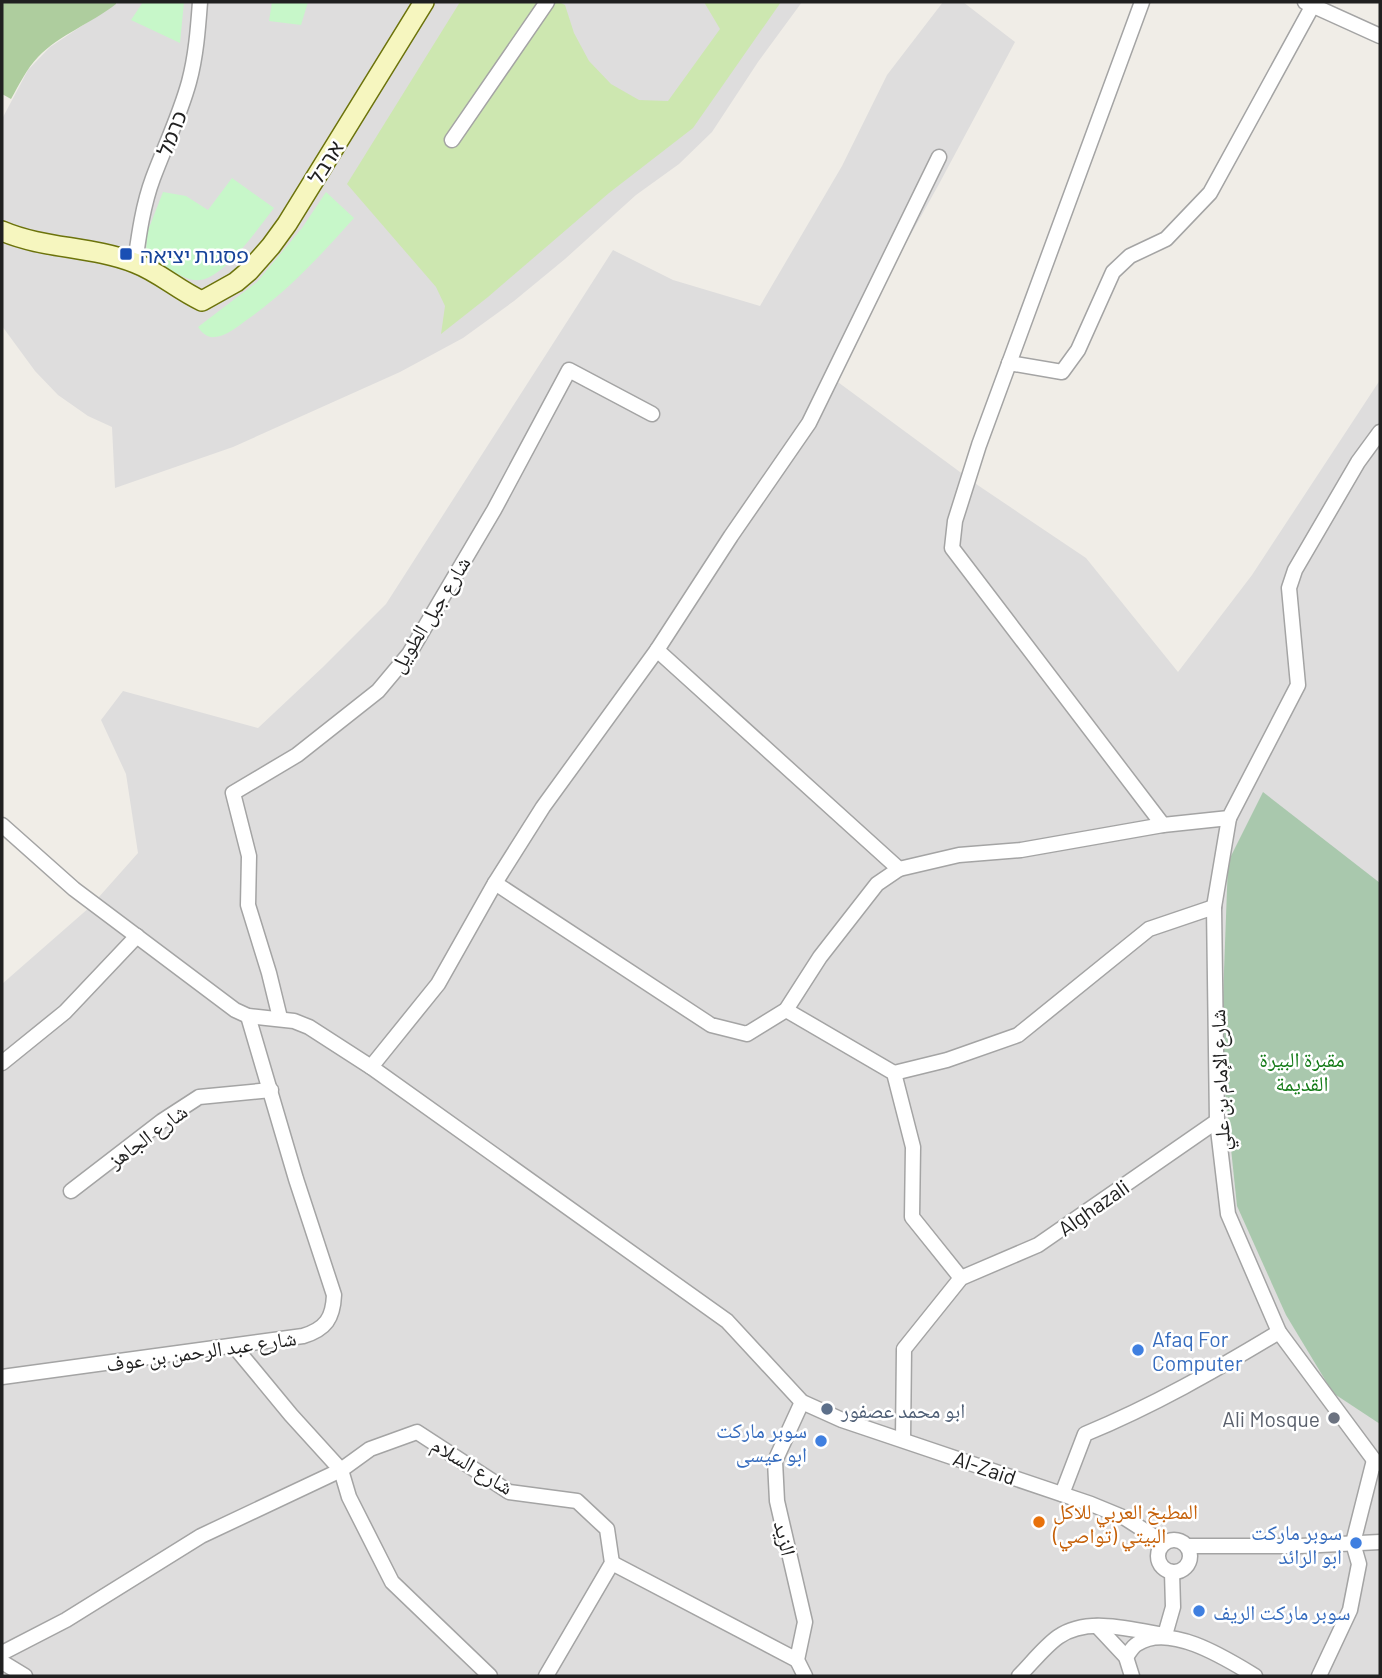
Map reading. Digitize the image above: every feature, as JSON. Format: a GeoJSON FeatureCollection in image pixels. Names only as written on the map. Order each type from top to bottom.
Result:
{"type":"FeatureCollection","features":[{"type":"Feature","properties":{"kind":"street","name":"כרמל"},"geometry":{"type":"LineString","coordinates":[[135,263],[140,227],[152,180],[178,118],[189,80],[200,2]]}},
{"type":"Feature","properties":{"kind":"street","name":"ארבל"},"geometry":{"type":"LineString","coordinates":[[135,263],[202,301],[236,282],[249,271],[287,224],[424,2]]}},
{"type":"Feature","properties":{"kind":"street"},"geometry":{"type":"LineString","coordinates":[[452,140],[547,2]]}},
{"type":"Feature","properties":{"kind":"street"},"geometry":{"type":"LineString","coordinates":[[1142,2],[979,445],[955,522],[952,548],[1163,825]]}},
{"type":"Feature","properties":{"kind":"street"},"geometry":{"type":"LineString","coordinates":[[1009,363],[1062,372],[1078,350],[1113,272],[1130,256],[1166,239],[1210,193],[1309,4],[1380,36]]}},
{"type":"Feature","properties":{"kind":"street"},"geometry":{"type":"LineString","coordinates":[[371,1068],[439,984],[495,883],[543,807],[657,650],[809,423],[939,157]]}},
{"type":"Feature","properties":{"kind":"street"},"geometry":{"type":"LineString","coordinates":[[2,231],[39,243],[109,255],[135,263]]}},
{"type":"Feature","properties":{"kind":"street","name":"شارع جبل الطويل"},"geometry":{"type":"LineString","coordinates":[[280,1018],[248,905],[249,856],[233,793],[297,755],[379,691],[409,654],[494,510],[569,370],[652,414]]}},
{"type":"Feature","properties":{"kind":"street","name":"شارع الإمام بن علي"},"geometry":{"type":"LineString","coordinates":[[1377,1462],[1279,1332],[1228,1214],[1217,1121],[1214,907],[1229,818],[1298,685],[1289,589],[1295,570],[1358,463],[1380,432]]}},
{"type":"Feature","properties":{"kind":"street"},"geometry":{"type":"LineString","coordinates":[[657,650],[899,869]]}},
{"type":"Feature","properties":{"kind":"street"},"geometry":{"type":"LineString","coordinates":[[495,883],[711,1025],[747,1034],[786,1010],[820,957],[877,884],[899,869],[959,855],[1021,850],[1163,825],[1229,818]]}},
{"type":"Feature","properties":{"kind":"street"},"geometry":{"type":"LineString","coordinates":[[2,825],[75,889],[235,1010],[248,1016],[280,1018],[309,1027],[371,1068],[727,1321],[802,1402]]}},
{"type":"Feature","properties":{"kind":"street"},"geometry":{"type":"LineString","coordinates":[[786,1010],[894,1073],[947,1060],[1018,1035],[1149,929],[1214,907]]}},
{"type":"Feature","properties":{"kind":"street"},"geometry":{"type":"LineString","coordinates":[[2,1063],[65,1012],[137,936]]}},
{"type":"Feature","properties":{"kind":"street","name":"شارع عبد الرحمن بن عوف"},"geometry":{"type":"LineString","coordinates":[[2,1377],[303,1336],[317,1332],[327,1323],[333,1310],[334,1295],[296,1179],[248,1016]]}},
{"type":"Feature","properties":{"kind":"street"},"geometry":{"type":"LineString","coordinates":[[894,1073],[913,1147],[912,1217],[961,1278],[904,1349],[903,1438]]}},
{"type":"Feature","properties":{"kind":"street","name":"شارع الجاهز"},"geometry":{"type":"LineString","coordinates":[[71,1191],[162,1121],[199,1097],[271,1090]]}},
{"type":"Feature","properties":{"kind":"street","name":"Alghazali"},"geometry":{"type":"LineString","coordinates":[[961,1278],[1038,1245],[1217,1121]]}},
{"type":"Feature","properties":{"kind":"street"},"geometry":{"type":"LineString","coordinates":[[1062,1494],[1085,1434],[1129,1416],[1279,1332]]}},
{"type":"Feature","properties":{"kind":"street"},"geometry":{"type":"LineString","coordinates":[[234,1346],[291,1415],[341,1469],[349,1497],[392,1582],[490,1676]]}},
{"type":"Feature","properties":{"kind":"street","name":"Al-Zaid"},"geometry":{"type":"LineString","coordinates":[[802,1402],[842,1420],[903,1438],[1125,1518],[1164,1543]]}},
{"type":"Feature","properties":{"kind":"street","name":"الزيد"},"geometry":{"type":"LineString","coordinates":[[797,1660],[805,1622],[777,1501],[775,1461],[802,1402]]}},
{"type":"Feature","properties":{"kind":"street","name":"شارع السلام"},"geometry":{"type":"LineString","coordinates":[[341,1469],[370,1449],[417,1432],[509,1492],[578,1501],[607,1529],[612,1563]]}},
{"type":"Feature","properties":{"kind":"street"},"geometry":{"type":"LineString","coordinates":[[1319,1676],[1350,1610],[1359,1564],[1353,1543],[1377,1462]]}},
{"type":"Feature","properties":{"kind":"street"},"geometry":{"type":"LineString","coordinates":[[2,1653],[66,1620],[201,1536],[341,1469]]}},
{"type":"Feature","properties":{"kind":"street"},"geometry":{"type":"LineString","coordinates":[[1187,1546],[1190,1562],[1182,1570],[1172,1572],[1162,1567],[1158,1552],[1164,1543],[1174,1539],[1187,1546],[1300,1546],[1380,1542]]}},
{"type":"Feature","properties":{"kind":"street"},"geometry":{"type":"LineString","coordinates":[[546,1676],[612,1563],[797,1660],[805,1676]]}},
{"type":"Feature","properties":{"kind":"street"},"geometry":{"type":"LineString","coordinates":[[1165,1635],[1173,1607],[1172,1572]]}},
{"type":"Feature","properties":{"kind":"street"},"geometry":{"type":"LineString","coordinates":[[1097,1626],[1126,1657],[1132,1676]]}},
{"type":"Feature","properties":{"kind":"street"},"geometry":{"type":"LineString","coordinates":[[1019,1676],[1055,1638],[1075,1627],[1097,1626],[1165,1635],[1217,1653],[1255,1676]]}},
{"type":"Feature","properties":{"kind":"street"},"geometry":{"type":"LineString","coordinates":[[1126,1657],[1137,1644],[1165,1635]]}},
{"type":"Feature","properties":{"kind":"street"},"geometry":{"type":"LineString","coordinates":[[2,1662],[25,1676]]}},
{"type":"Feature","properties":{"kind":"shaded area"},"geometry":{"type":"Polygon","coordinates":[[[118,2],[802,2],[712,132],[679,164],[636,195],[565,259],[463,338],[400,372],[233,447],[115,488],[112,427],[88,416],[58,395],[35,371],[2,326],[2,119],[28,70],[50,47],[118,2]]]}},
{"type":"Feature","properties":{"kind":"shaded area"},"geometry":{"type":"Polygon","coordinates":[[[943,2],[963,2],[1015,42],[831,377],[979,486],[1086,558],[1178,672],[1252,575],[1380,380],[1380,1676],[2,1676],[2,984],[90,907],[138,853],[126,774],[101,720],[123,691],[258,728],[386,604],[613,250],[673,280],[760,306],[842,166],[887,75],[943,2]]]}},
{"type":"Feature","properties":{"kind":"green space"},"geometry":{"type":"Polygon","coordinates":[[[2,2],[116,4],[46,49],[30,66],[11,99],[2,94],[2,2]]]}},
{"type":"Feature","properties":{"kind":"green space"},"geometry":{"type":"Polygon","coordinates":[[[143,2],[184,2],[180,43],[131,20],[143,2]]]}},
{"type":"Feature","properties":{"kind":"green space"},"geometry":{"type":"Polygon","coordinates":[[[272,2],[308,2],[301,25],[269,21],[272,2]]]}},
{"type":"Feature","properties":{"kind":"green space"},"geometry":{"type":"Polygon","coordinates":[[[460,2],[559,2],[565,5],[574,33],[589,61],[611,84],[639,100],[668,101],[720,29],[704,2],[781,2],[693,128],[609,193],[441,334],[445,306],[436,287],[347,184],[460,2]]]}},
{"type":"Feature","properties":{"kind":"green space"},"geometry":{"type":"Polygon","coordinates":[[[232,178],[274,208],[220,271],[200,280],[193,280],[179,275],[146,253],[147,233],[163,192],[186,196],[208,210],[232,178]]]}},
{"type":"Feature","properties":{"kind":"green space"},"geometry":{"type":"Polygon","coordinates":[[[326,192],[354,218],[304,272],[263,308],[224,335],[212,337],[203,333],[198,327],[257,282],[302,228],[326,192]]]}},
{"type":"Feature","properties":{"kind":"green space","name":"مقبرة البيرة القديمة"},"geometry":{"type":"Polygon","coordinates":[[[1263,792],[1380,883],[1380,1424],[1333,1393],[1286,1315],[1237,1206],[1221,1053],[1228,862],[1263,792]]]}},
{"type":"Feature","properties":{"kind":"place","name":"פסגות יציאה"},"geometry":{"type":"Point","coordinates":[126,254]}},
{"type":"Feature","properties":{"kind":"place","name":"Afaq For Computer"},"geometry":{"type":"Point","coordinates":[1138,1350]}},
{"type":"Feature","properties":{"kind":"place","name":"ابو محمد عصفور"},"geometry":{"type":"Point","coordinates":[827,1409]}},
{"type":"Feature","properties":{"kind":"place","name":"Ali Mosque"},"geometry":{"type":"Point","coordinates":[1334,1418]}},
{"type":"Feature","properties":{"kind":"place","name":"سوبر ماركت ابو عيسی"},"geometry":{"type":"Point","coordinates":[821,1441]}},
{"type":"Feature","properties":{"kind":"place","name":"المطبخ العربي للاكل البيتي (تواصي)"},"geometry":{"type":"Point","coordinates":[1039,1522]}},
{"type":"Feature","properties":{"kind":"place","name":"سوبر ماركت ابو الرائد"},"geometry":{"type":"Point","coordinates":[1356,1543]}},
{"type":"Feature","properties":{"kind":"place","name":"سوبر ماركت الريف"},"geometry":{"type":"Point","coordinates":[1199,1611]}}]}
